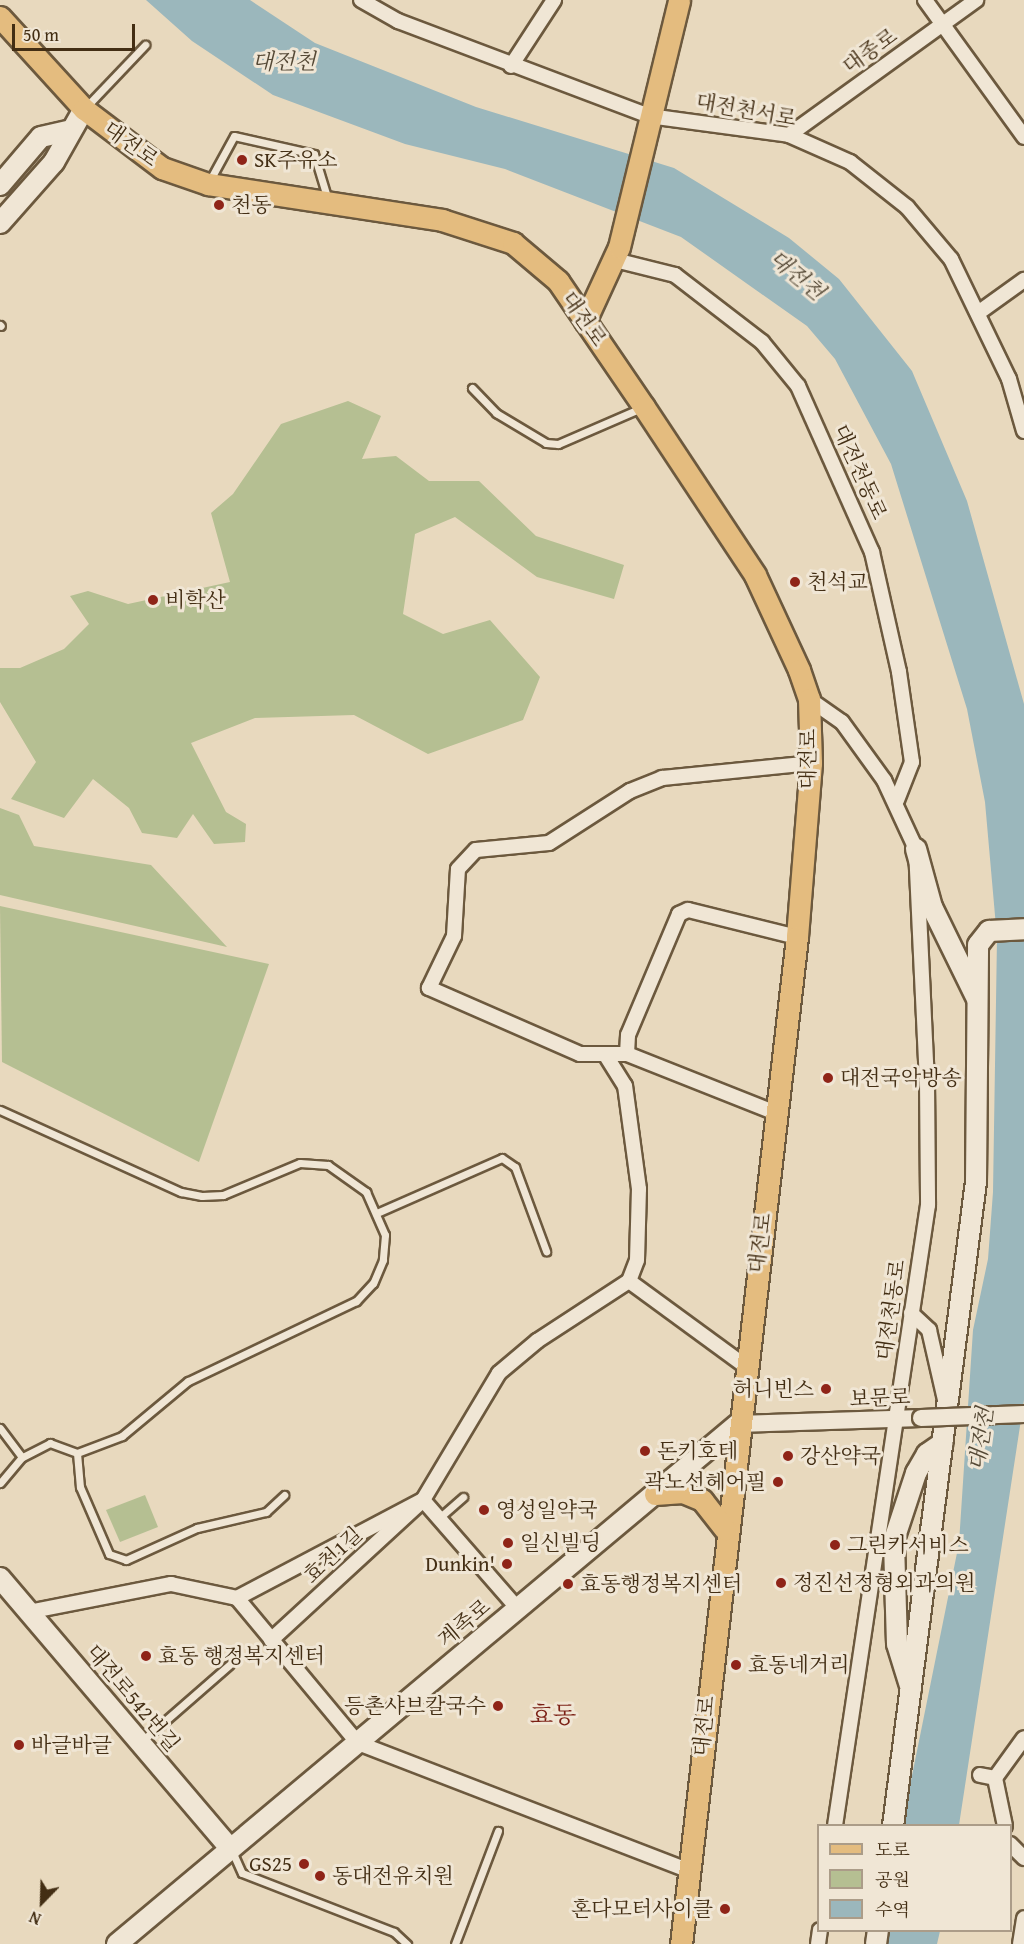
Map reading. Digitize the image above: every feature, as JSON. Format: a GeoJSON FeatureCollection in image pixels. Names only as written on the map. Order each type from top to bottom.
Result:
{"type":"FeatureCollection","features":[{"type":"Feature","properties":{"kind":"main road"},"geometry":{"type":"LineString","coordinates":[[585,321],[617,254],[647,125],[680,0]]}},
{"type":"Feature","properties":{"kind":"main road","name":"대전로"},"geometry":{"type":"LineString","coordinates":[[0,16],[84,109],[162,168],[208,184],[442,220],[513,243],[558,281],[644,406],[755,575],[781,626],[808,699],[811,763],[796,937],[725,1528],[681,1944]]}},
{"type":"Feature","properties":{"kind":"main road"},"geometry":{"type":"LineString","coordinates":[[0,223],[54,162],[68,130],[84,109]]}},
{"type":"Feature","properties":{"kind":"main road"},"geometry":{"type":"LineString","coordinates":[[0,185],[41,137],[68,130]]}},
{"type":"Feature","properties":{"kind":"main road"},"geometry":{"type":"LineString","coordinates":[[916,849],[932,907],[978,1001]]}},
{"type":"Feature","properties":{"kind":"main road"},"geometry":{"type":"LineString","coordinates":[[893,1824],[913,1694],[976,1182],[978,945],[989,931],[1024,929]]}},
{"type":"Feature","properties":{"kind":"main road","name":"계족로"},"geometry":{"type":"LineString","coordinates":[[117,1944],[738,1424]]}},
{"type":"Feature","properties":{"kind":"main road"},"geometry":{"type":"LineString","coordinates":[[913,1694],[897,1644],[886,1539],[927,1454],[943,1443]]}},
{"type":"Feature","properties":{"kind":"main road"},"geometry":{"type":"LineString","coordinates":[[655,1494],[683,1492],[702,1500],[725,1528]]}},
{"type":"Feature","properties":{"kind":"main road","name":"대전로542번길"},"geometry":{"type":"LineString","coordinates":[[0,1578],[231,1849]]}},
{"type":"Feature","properties":{"kind":"street","name":"대전천서로"},"geometry":{"type":"LineString","coordinates":[[361,0],[398,21],[511,66],[560,79],[647,125],[789,135],[850,162],[907,207],[951,259],[1009,379],[1024,431]]}},
{"type":"Feature","properties":{"kind":"street"},"geometry":{"type":"LineString","coordinates":[[511,66],[554,0]]}},
{"type":"Feature","properties":{"kind":"street"},"geometry":{"type":"LineString","coordinates":[[925,0],[1024,137]]}},
{"type":"Feature","properties":{"kind":"street","name":"대종로"},"geometry":{"type":"LineString","coordinates":[[789,135],[976,0]]}},
{"type":"Feature","properties":{"kind":"street","name":"대전천동로"},"geometry":{"type":"LineString","coordinates":[[617,254],[675,275],[762,342],[798,386],[872,552],[899,672],[912,762],[897,800]]}},
{"type":"Feature","properties":{"kind":"street"},"geometry":{"type":"LineString","coordinates":[[978,312],[1024,280]]}},
{"type":"Feature","properties":{"kind":"street","name":"대전천동로"},"geometry":{"type":"LineString","coordinates":[[808,699],[842,722],[897,800],[916,849],[928,1205],[896,1420],[886,1539],[835,1824]]}},
{"type":"Feature","properties":{"kind":"street"},"geometry":{"type":"LineString","coordinates":[[776,1113],[627,1054],[607,1057],[580,1054],[429,988],[454,936],[458,869],[476,850],[549,843],[630,791],[662,778],[811,763]]}},
{"type":"Feature","properties":{"kind":"street"},"geometry":{"type":"LineString","coordinates":[[627,1054],[628,1035],[679,914],[688,910],[796,937]]}},
{"type":"Feature","properties":{"kind":"street"},"geometry":{"type":"LineString","coordinates":[[237,1598],[423,1500],[499,1372],[537,1341],[628,1281],[637,1260],[639,1189],[625,1086],[607,1057]]}},
{"type":"Feature","properties":{"kind":"street"},"geometry":{"type":"LineString","coordinates":[[628,1281],[745,1366]]}},
{"type":"Feature","properties":{"kind":"street"},"geometry":{"type":"LineString","coordinates":[[911,1313],[929,1330],[947,1408]]}},
{"type":"Feature","properties":{"kind":"street","name":"보문로"},"geometry":{"type":"LineString","coordinates":[[738,1424],[1024,1414]]}},
{"type":"Feature","properties":{"kind":"street"},"geometry":{"type":"LineString","coordinates":[[423,1500],[518,1609]]}},
{"type":"Feature","properties":{"kind":"street","name":"효천1길"},"geometry":{"type":"LineString","coordinates":[[271,1640],[423,1500]]}},
{"type":"Feature","properties":{"kind":"street"},"geometry":{"type":"LineString","coordinates":[[28,1612],[171,1584],[237,1598],[358,1743],[689,1871]]}},
{"type":"Feature","properties":{"kind":"street"},"geometry":{"type":"LineString","coordinates":[[1005,1824],[995,1778],[1024,1738]]}},
{"type":"Feature","properties":{"kind":"street"},"geometry":{"type":"LineString","coordinates":[[980,1775],[995,1778]]}},
{"type":"Feature","properties":{"kind":"street"},"geometry":{"type":"LineString","coordinates":[[1012,1845],[1024,1858]]}},
{"type":"Feature","properties":{"kind":"street"},"geometry":{"type":"LineString","coordinates":[[1020,1944],[1024,1918]]}},
{"type":"Feature","properties":{"kind":"lane"},"geometry":{"type":"LineString","coordinates":[[84,109],[144,45]]}},
{"type":"Feature","properties":{"kind":"lane"},"geometry":{"type":"LineString","coordinates":[[208,184],[234,136],[314,154],[329,203]]}},
{"type":"Feature","properties":{"kind":"lane"},"geometry":{"type":"LineString","coordinates":[[472,388],[496,413],[558,444],[644,406]]}},
{"type":"Feature","properties":{"kind":"lane"},"geometry":{"type":"LineString","coordinates":[[0,1110],[181,1192],[223,1195],[300,1163],[328,1165],[352,1177],[379,1212],[383,1260],[373,1283],[356,1301],[188,1381],[122,1436],[77,1454],[50,1443],[22,1457],[0,1483]]}},
{"type":"Feature","properties":{"kind":"lane"},"geometry":{"type":"LineString","coordinates":[[379,1212],[502,1158],[515,1167],[546,1251]]}},
{"type":"Feature","properties":{"kind":"lane"},"geometry":{"type":"LineString","coordinates":[[0,1428],[22,1457]]}},
{"type":"Feature","properties":{"kind":"lane"},"geometry":{"type":"LineString","coordinates":[[77,1454],[80,1486],[109,1554],[126,1560],[197,1528],[266,1512],[284,1495]]}},
{"type":"Feature","properties":{"kind":"lane"},"geometry":{"type":"LineString","coordinates":[[439,1518],[463,1497]]}},
{"type":"Feature","properties":{"kind":"lane"},"geometry":{"type":"LineString","coordinates":[[140,1742],[230,1665]]}},
{"type":"Feature","properties":{"kind":"lane"},"geometry":{"type":"LineString","coordinates":[[455,1944],[498,1831]]}},
{"type":"Feature","properties":{"kind":"lane"},"geometry":{"type":"LineString","coordinates":[[231,1849],[242,1873],[394,1932],[407,1944]]}},
{"type":"Feature","properties":{"kind":"green space"},"geometry":{"type":"Polygon","coordinates":[[[348,401],[381,416],[362,459],[396,456],[429,481],[479,481],[536,536],[624,565],[614,599],[537,577],[455,517],[415,534],[403,614],[443,634],[490,620],[540,677],[523,720],[428,754],[354,715],[255,718],[191,743],[226,812],[246,824],[245,842],[214,844],[193,814],[177,838],[142,833],[129,808],[93,779],[64,818],[11,799],[36,762],[0,702],[0,668],[20,668],[64,649],[89,624],[70,596],[88,591],[128,604],[230,582],[211,513],[233,494],[281,424],[348,401]]]}},
{"type":"Feature","properties":{"kind":"green space"},"geometry":{"type":"Polygon","coordinates":[[[0,808],[19,815],[34,846],[151,865],[227,947],[0,895],[0,808]]]}},
{"type":"Feature","properties":{"kind":"green space"},"geometry":{"type":"Polygon","coordinates":[[[0,906],[269,964],[199,1162],[2,1062],[0,906]]]}},
{"type":"Feature","properties":{"kind":"green space"},"geometry":{"type":"Polygon","coordinates":[[[145,1495],[158,1527],[120,1542],[106,1510],[145,1495]]]}},
{"type":"Feature","properties":{"kind":"water","name":"대전천"},"geometry":{"type":"Polygon","coordinates":[[[146,0],[250,0],[315,43],[476,107],[674,168],[789,238],[839,279],[912,371],[967,501],[1024,704],[1024,1400],[959,1824],[902,1824],[959,1543],[973,1330],[988,1259],[993,1192],[997,938],[985,802],[967,709],[891,464],[835,359],[807,326],[681,237],[505,169],[405,144],[273,95],[192,41],[146,0]]]}},
{"type":"Feature","properties":{"kind":"water"},"geometry":{"type":"Polygon","coordinates":[[[886,1932],[940,1932],[937,1944],[883,1944],[886,1932]]]}},
{"type":"Feature","properties":{"kind":"place","name":"SK주유소"},"geometry":{"type":"Point","coordinates":[242,160]}},
{"type":"Feature","properties":{"kind":"place","name":"천동"},"geometry":{"type":"Point","coordinates":[219,205]}},
{"type":"Feature","properties":{"kind":"place","name":"천석교"},"geometry":{"type":"Point","coordinates":[795,582]}},
{"type":"Feature","properties":{"kind":"place","name":"비학산"},"geometry":{"type":"Point","coordinates":[153,600]}},
{"type":"Feature","properties":{"kind":"place","name":"대전국악방송"},"geometry":{"type":"Point","coordinates":[828,1078]}},
{"type":"Feature","properties":{"kind":"place","name":"허니빈스"},"geometry":{"type":"Point","coordinates":[826,1389]}},
{"type":"Feature","properties":{"kind":"place","name":"돈키호테"},"geometry":{"type":"Point","coordinates":[645,1451]}},
{"type":"Feature","properties":{"kind":"place","name":"강산약국"},"geometry":{"type":"Point","coordinates":[788,1456]}},
{"type":"Feature","properties":{"kind":"place","name":"곽노선헤어필"},"geometry":{"type":"Point","coordinates":[778,1482]}},
{"type":"Feature","properties":{"kind":"place","name":"영성일약국"},"geometry":{"type":"Point","coordinates":[484,1510]}},
{"type":"Feature","properties":{"kind":"place","name":"일신빌딩"},"geometry":{"type":"Point","coordinates":[508,1543]}},
{"type":"Feature","properties":{"kind":"place","name":"그린카서비스"},"geometry":{"type":"Point","coordinates":[835,1545]}},
{"type":"Feature","properties":{"kind":"place","name":"Dunkin'"},"geometry":{"type":"Point","coordinates":[507,1564]}},
{"type":"Feature","properties":{"kind":"place","name":"정진선정형외과의원"},"geometry":{"type":"Point","coordinates":[781,1583]}},
{"type":"Feature","properties":{"kind":"place","name":"효동행정복지센터"},"geometry":{"type":"Point","coordinates":[568,1584]}},
{"type":"Feature","properties":{"kind":"place","name":"효동 행정복지센터"},"geometry":{"type":"Point","coordinates":[146,1656]}},
{"type":"Feature","properties":{"kind":"place","name":"효동네거리"},"geometry":{"type":"Point","coordinates":[736,1665]}},
{"type":"Feature","properties":{"kind":"place","name":"등촌샤브칼국수"},"geometry":{"type":"Point","coordinates":[498,1706]}},
{"type":"Feature","properties":{"kind":"place","name":"바글바글"},"geometry":{"type":"Point","coordinates":[19,1745]}},
{"type":"Feature","properties":{"kind":"place","name":"GS25"},"geometry":{"type":"Point","coordinates":[304,1864]}},
{"type":"Feature","properties":{"kind":"place","name":"동대전유치원"},"geometry":{"type":"Point","coordinates":[320,1876]}},
{"type":"Feature","properties":{"kind":"place","name":"혼다모터사이클"},"geometry":{"type":"Point","coordinates":[725,1909]}},
{"type":"Feature","properties":{"kind":"district","name":"효동"},"geometry":{"type":"Point","coordinates":[553,1715]}}]}
